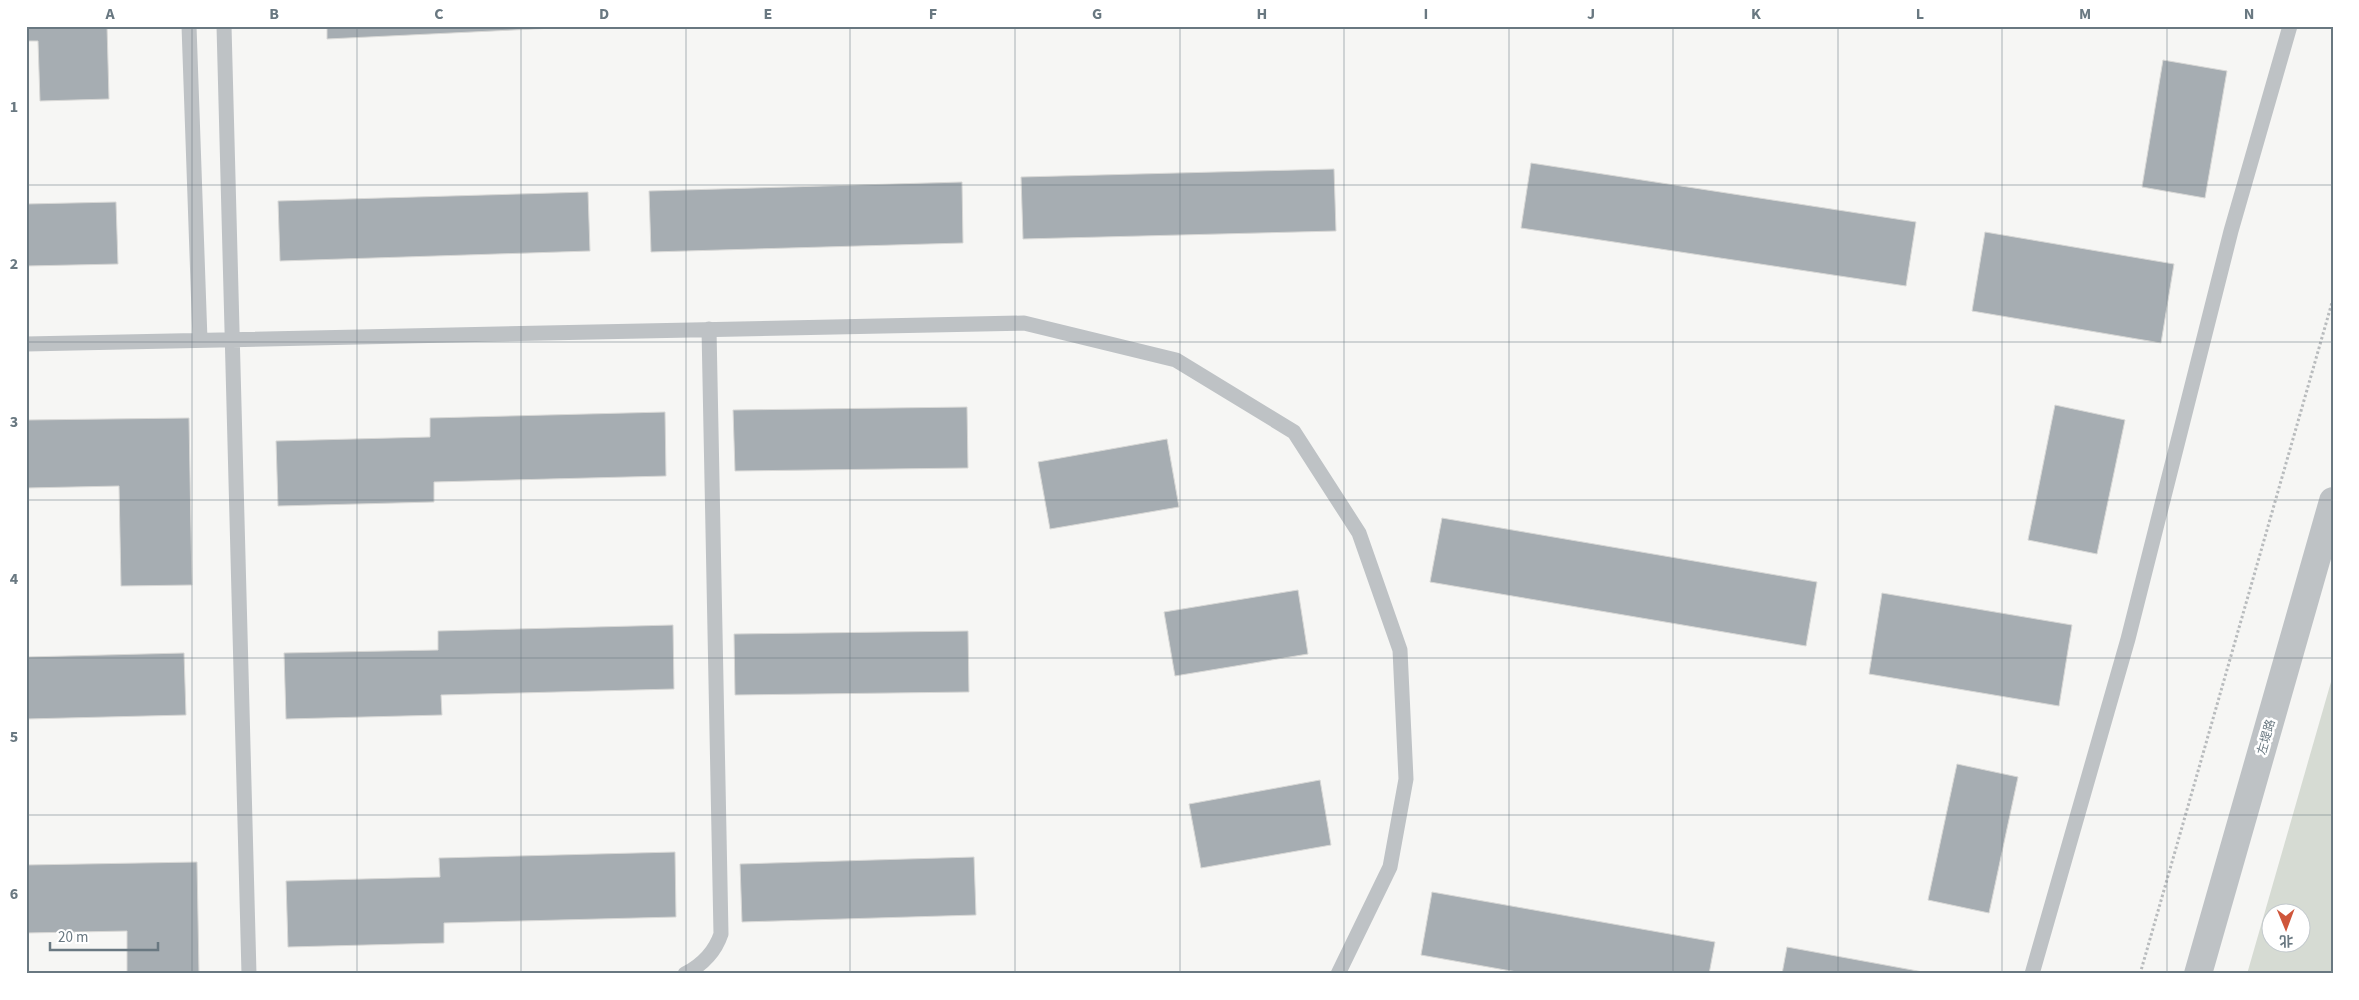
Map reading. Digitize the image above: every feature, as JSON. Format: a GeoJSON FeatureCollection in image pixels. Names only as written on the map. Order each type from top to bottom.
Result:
{"type":"FeatureCollection","features":[{"type":"Feature","properties":{"kind":"street","name":"左堤路"},"geometry":{"type":"LineString","coordinates":[[2198,974],[2333,501]]}},
{"type":"Feature","properties":{"kind":"lane"},"geometry":{"type":"LineString","coordinates":[[189,26],[200,340]]}},
{"type":"Feature","properties":{"kind":"lane"},"geometry":{"type":"LineString","coordinates":[[224,26],[249,974]]}},
{"type":"Feature","properties":{"kind":"lane"},"geometry":{"type":"LineString","coordinates":[[2032,974],[2128,639],[2231,231],[2290,26]]}},
{"type":"Feature","properties":{"kind":"lane"},"geometry":{"type":"LineString","coordinates":[[26,344],[1024,323],[1176,360],[1294,432],[1359,533],[1400,650],[1406,779],[1390,867],[1338,974]]}},
{"type":"Feature","properties":{"kind":"lane"},"geometry":{"type":"LineString","coordinates":[[685,974],[695,968],[716,949],[721,934],[709,329]]}},
{"type":"Feature","properties":{"kind":"path"},"geometry":{"type":"LineString","coordinates":[[2140,974],[2333,299]]}},
{"type":"Feature","properties":{"kind":"shaded area"},"geometry":{"type":"Polygon","coordinates":[[[2333,675],[2333,974],[2247,974],[2262,922],[2262,952],[2312,952],[2312,902],[2268,902],[2333,675]]]}},
{"type":"Feature","properties":{"kind":"building"},"geometry":{"type":"Polygon","coordinates":[[[26,26],[107,26],[109,99],[40,101],[38,41],[26,41],[26,26]]]}},
{"type":"Feature","properties":{"kind":"building"},"geometry":{"type":"Polygon","coordinates":[[[327,26],[596,26],[327,39],[327,26]]]}},
{"type":"Feature","properties":{"kind":"building"},"geometry":{"type":"Polygon","coordinates":[[[2163,60],[2227,71],[2205,198],[2142,187],[2163,60]]]}},
{"type":"Feature","properties":{"kind":"building"},"geometry":{"type":"Polygon","coordinates":[[[1531,163],[1916,222],[1906,286],[1521,228],[1531,163]]]}},
{"type":"Feature","properties":{"kind":"building"},"geometry":{"type":"Polygon","coordinates":[[[1334,169],[1336,231],[1023,239],[1021,177],[1334,169]]]}},
{"type":"Feature","properties":{"kind":"building"},"geometry":{"type":"Polygon","coordinates":[[[962,182],[963,243],[651,252],[649,191],[962,182]]]}},
{"type":"Feature","properties":{"kind":"building"},"geometry":{"type":"Polygon","coordinates":[[[588,192],[590,251],[280,261],[278,201],[588,192]]]}},
{"type":"Feature","properties":{"kind":"building"},"geometry":{"type":"Polygon","coordinates":[[[116,202],[118,264],[26,266],[26,204],[116,202]]]}},
{"type":"Feature","properties":{"kind":"building"},"geometry":{"type":"Polygon","coordinates":[[[1985,232],[2174,264],[2161,343],[1972,311],[1985,232]]]}},
{"type":"Feature","properties":{"kind":"building"},"geometry":{"type":"Polygon","coordinates":[[[2055,405],[2125,420],[2097,554],[2028,540],[2055,405]]]}},
{"type":"Feature","properties":{"kind":"building"},"geometry":{"type":"Polygon","coordinates":[[[967,407],[968,468],[735,471],[733,410],[967,407]]]}},
{"type":"Feature","properties":{"kind":"building"},"geometry":{"type":"Polygon","coordinates":[[[665,412],[666,476],[434,482],[434,502],[278,506],[276,441],[430,437],[430,418],[665,412]]]}},
{"type":"Feature","properties":{"kind":"building"},"geometry":{"type":"Polygon","coordinates":[[[189,418],[192,585],[121,586],[119,486],[26,488],[26,420],[189,418]]]}},
{"type":"Feature","properties":{"kind":"building"},"geometry":{"type":"Polygon","coordinates":[[[1167,439],[1179,507],[1050,529],[1038,462],[1167,439]]]}},
{"type":"Feature","properties":{"kind":"building"},"geometry":{"type":"Polygon","coordinates":[[[1442,518],[1817,582],[1806,646],[1430,582],[1442,518]]]}},
{"type":"Feature","properties":{"kind":"building"},"geometry":{"type":"Polygon","coordinates":[[[1298,590],[1308,654],[1175,676],[1164,612],[1298,590]]]}},
{"type":"Feature","properties":{"kind":"building"},"geometry":{"type":"Polygon","coordinates":[[[1882,593],[2072,625],[2059,706],[1869,674],[1882,593]]]}},
{"type":"Feature","properties":{"kind":"building"},"geometry":{"type":"Polygon","coordinates":[[[673,625],[674,689],[441,695],[442,715],[286,719],[284,653],[438,650],[438,631],[673,625]]]}},
{"type":"Feature","properties":{"kind":"building"},"geometry":{"type":"Polygon","coordinates":[[[968,631],[969,692],[735,695],[734,634],[968,631]]]}},
{"type":"Feature","properties":{"kind":"building"},"geometry":{"type":"Polygon","coordinates":[[[184,653],[186,715],[26,719],[26,657],[184,653]]]}},
{"type":"Feature","properties":{"kind":"building"},"geometry":{"type":"Polygon","coordinates":[[[1957,764],[2018,777],[1989,913],[1928,900],[1957,764]]]}},
{"type":"Feature","properties":{"kind":"building"},"geometry":{"type":"Polygon","coordinates":[[[1320,780],[1331,845],[1201,868],[1189,804],[1320,780]]]}},
{"type":"Feature","properties":{"kind":"building"},"geometry":{"type":"Polygon","coordinates":[[[675,852],[676,917],[444,923],[444,943],[288,947],[286,881],[440,877],[439,858],[675,852]]]}},
{"type":"Feature","properties":{"kind":"building"},"geometry":{"type":"Polygon","coordinates":[[[974,857],[976,915],[742,922],[740,864],[974,857]]]}},
{"type":"Feature","properties":{"kind":"building"},"geometry":{"type":"Polygon","coordinates":[[[197,862],[199,974],[127,974],[127,931],[26,933],[26,865],[197,862]]]}},
{"type":"Feature","properties":{"kind":"building"},"geometry":{"type":"Polygon","coordinates":[[[1432,892],[1715,942],[1709,974],[1528,974],[1421,955],[1432,892]]]}},
{"type":"Feature","properties":{"kind":"building"},"geometry":{"type":"Polygon","coordinates":[[[1787,947],[1934,974],[1782,974],[1787,947]]]}}]}
